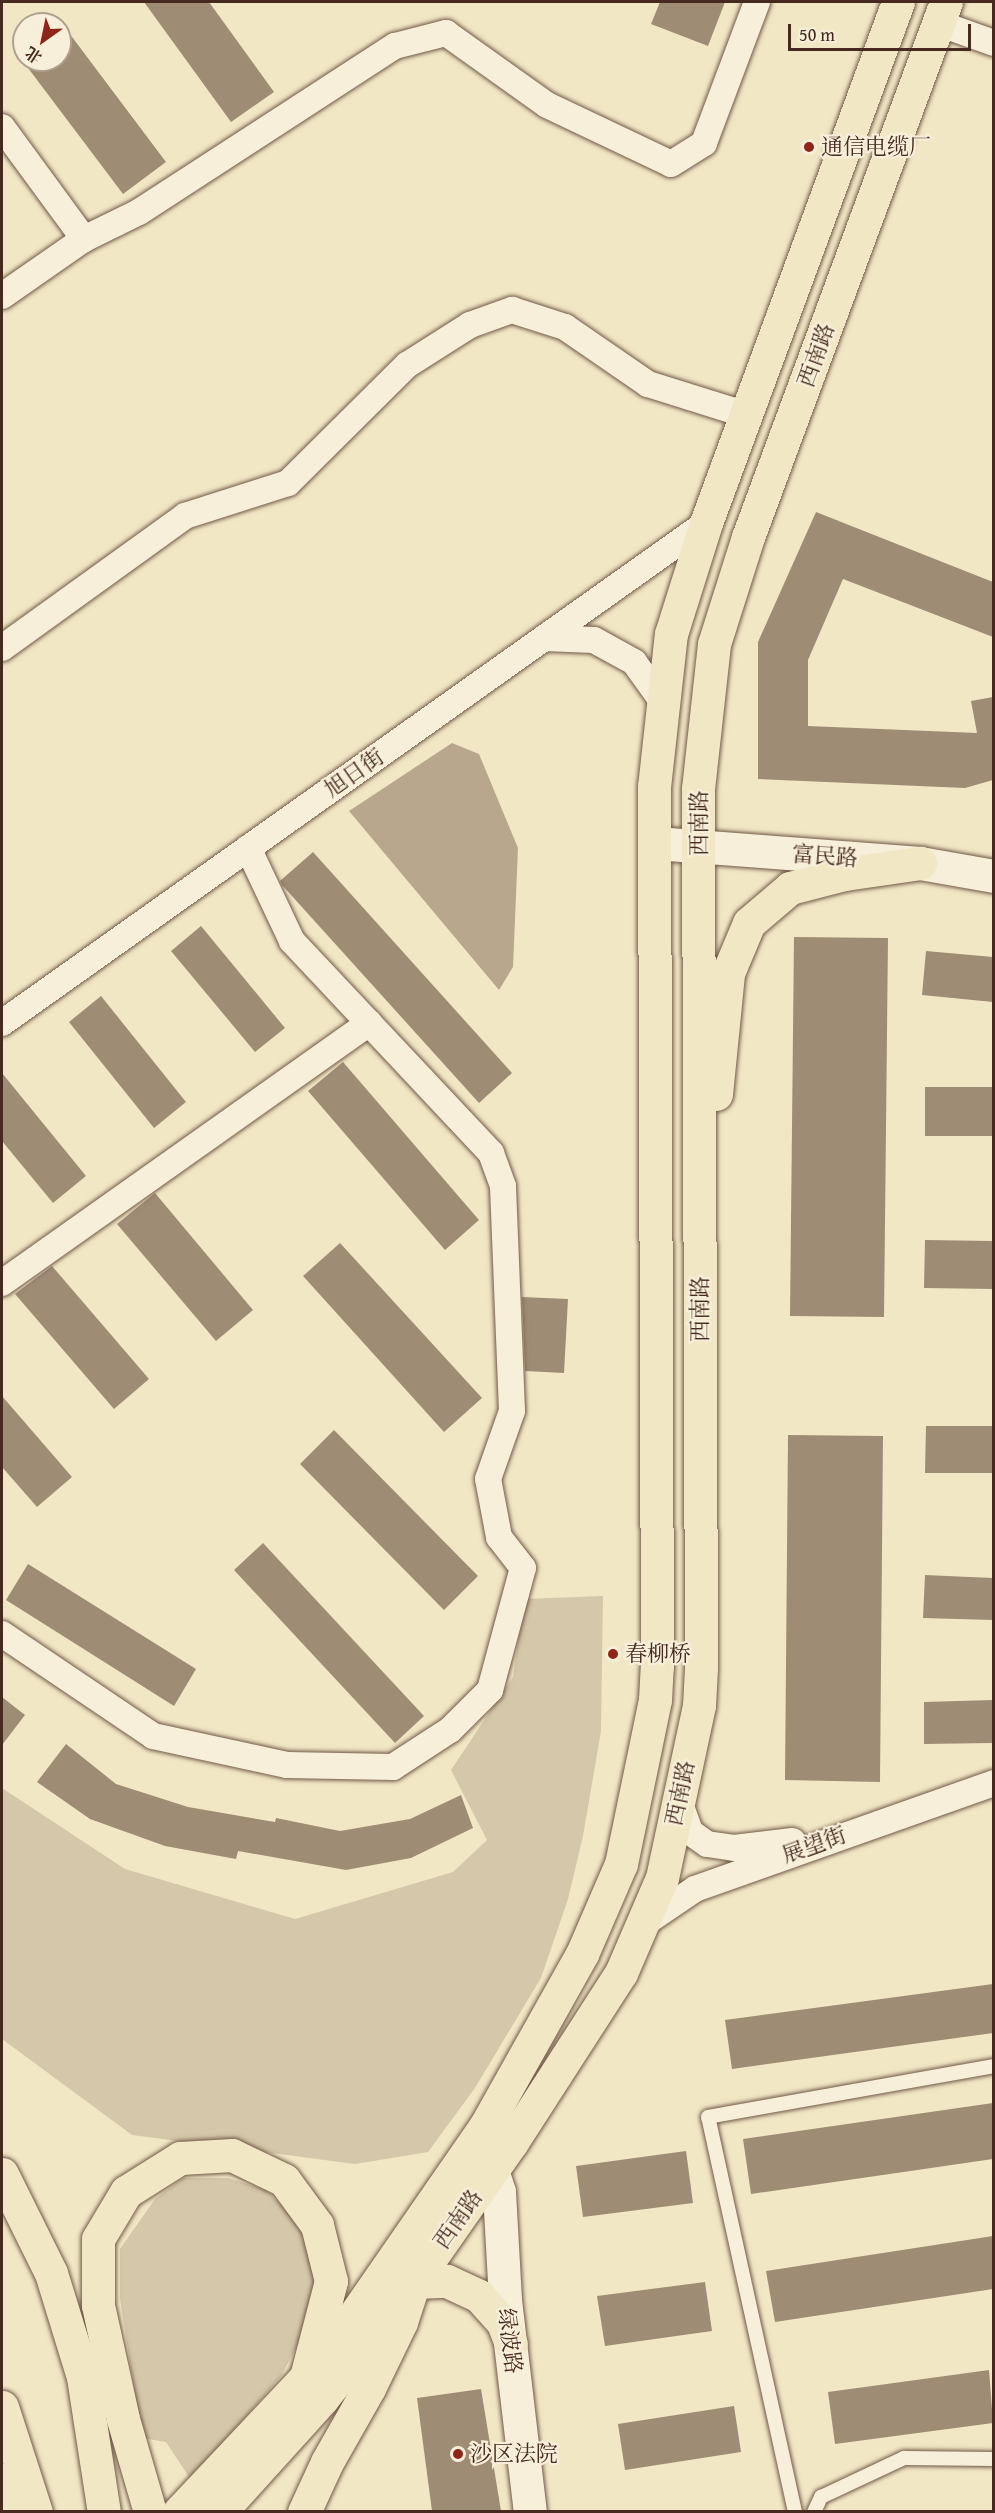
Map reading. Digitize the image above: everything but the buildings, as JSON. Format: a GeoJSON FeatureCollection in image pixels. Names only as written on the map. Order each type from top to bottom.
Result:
{"type":"FeatureCollection","features":[{"type":"Feature","properties":{"kind":"main road","name":"西南路"},"geometry":{"type":"LineString","coordinates":[[220,2511],[237,2473],[306,2377],[351,2320],[486,2125],[582,1954],[621,1864],[655,1700],[657,1667],[654,787],[671,634],[706,523],[898,2]]}},
{"type":"Feature","properties":{"kind":"main road","name":"西南路"},"geometry":{"type":"LineString","coordinates":[[179,2511],[237,2473],[322,2399],[414,2282],[492,2170],[621,1973],[662,1878],[699,1706],[701,1668],[698,789],[714,644],[748,537],[942,12]]}},
{"type":"Feature","properties":{"kind":"main road"},"geometry":{"type":"LineString","coordinates":[[700,1166],[721,1070],[728,973],[749,923],[790,888],[844,874],[920,863]]}},
{"type":"Feature","properties":{"kind":"main road"},"geometry":{"type":"LineString","coordinates":[[150,2511],[123,2419],[98,2305],[98,2239],[126,2192],[180,2158],[232,2155],[284,2180],[317,2225],[332,2281],[306,2377]]}},
{"type":"Feature","properties":{"kind":"main road"},"geometry":{"type":"LineString","coordinates":[[2,2174],[51,2273],[83,2377],[104,2511]]}},
{"type":"Feature","properties":{"kind":"main road"},"geometry":{"type":"LineString","coordinates":[[51,2273],[96,2511]]}},
{"type":"Feature","properties":{"kind":"main road"},"geometry":{"type":"LineString","coordinates":[[304,2511],[327,2462],[374,2379],[414,2282],[447,2282],[479,2296],[503,2323],[512,2344]]}},
{"type":"Feature","properties":{"kind":"main road"},"geometry":{"type":"LineString","coordinates":[[2,2408],[36,2511]]}},
{"type":"Feature","properties":{"kind":"main road"},"geometry":{"type":"LineString","coordinates":[[2,2480],[8,2511]]}},
{"type":"Feature","properties":{"kind":"street"},"geometry":{"type":"LineString","coordinates":[[2,296],[84,239],[139,212],[394,46],[446,33],[547,105],[671,164],[704,143],[756,2]]}},
{"type":"Feature","properties":{"kind":"street"},"geometry":{"type":"LineString","coordinates":[[942,12],[993,43]]}},
{"type":"Feature","properties":{"kind":"street"},"geometry":{"type":"LineString","coordinates":[[2,127],[84,239]]}},
{"type":"Feature","properties":{"kind":"street"},"geometry":{"type":"LineString","coordinates":[[2,648],[186,516],[288,483],[407,365],[470,325],[512,310],[565,327],[648,384],[747,415]]}},
{"type":"Feature","properties":{"kind":"street","name":"旭日街"},"geometry":{"type":"LineString","coordinates":[[2,1023],[706,523]]}},
{"type":"Feature","properties":{"kind":"street"},"geometry":{"type":"LineString","coordinates":[[544,638],[594,640],[634,662],[662,701]]}},
{"type":"Feature","properties":{"kind":"street","name":"富民路"},"geometry":{"type":"LineString","coordinates":[[655,843],[920,863],[993,876]]}},
{"type":"Feature","properties":{"kind":"street"},"geometry":{"type":"LineString","coordinates":[[2,1635],[153,1736],[287,1765],[393,1767],[450,1730],[490,1689],[523,1568],[499,1537],[488,1479],[512,1411],[504,1186],[491,1154],[292,941],[248,848]]}},
{"type":"Feature","properties":{"kind":"street"},"geometry":{"type":"LineString","coordinates":[[2,1283],[369,1023]]}},
{"type":"Feature","properties":{"kind":"street","name":"展望街"},"geometry":{"type":"LineString","coordinates":[[642,1925],[695,1888],[993,1783]]}},
{"type":"Feature","properties":{"kind":"street"},"geometry":{"type":"LineString","coordinates":[[679,1801],[690,1832],[707,1844],[734,1848],[774,1845],[861,1828]]}},
{"type":"Feature","properties":{"kind":"street","name":"绿波路"},"geometry":{"type":"LineString","coordinates":[[492,2170],[499,2192],[530,2511]]}},
{"type":"Feature","properties":{"kind":"lane"},"geometry":{"type":"LineString","coordinates":[[795,2511],[708,2117],[993,2066]]}},
{"type":"Feature","properties":{"kind":"lane"},"geometry":{"type":"LineString","coordinates":[[814,2511],[821,2497],[904,2458],[993,2459]]}},
{"type":"Feature","properties":{"kind":"shaded area"},"geometry":{"type":"Polygon","coordinates":[[[452,743],[479,754],[518,848],[513,967],[499,990],[349,811],[452,743]]]}},
{"type":"Feature","properties":{"kind":"shaded area"},"geometry":{"type":"Polygon","coordinates":[[[603,1596],[601,1731],[583,1836],[568,1899],[541,1978],[475,2088],[428,2152],[355,2164],[132,2135],[2,2039],[2,1788],[125,1869],[295,1919],[453,1872],[487,1840],[451,1770],[513,1677],[524,1599],[603,1596]]]}},
{"type":"Feature","properties":{"kind":"shaded area"},"geometry":{"type":"Polygon","coordinates":[[[183,2178],[228,2178],[266,2190],[297,2221],[313,2268],[316,2310],[281,2376],[191,2480],[166,2442],[142,2438],[120,2299],[120,2249],[155,2199],[183,2178]]]}},
{"type":"Feature","properties":{"kind":"place","name":"通信电缆厂"},"geometry":{"type":"Point","coordinates":[809,147]}},
{"type":"Feature","properties":{"kind":"place","name":"春柳桥"},"geometry":{"type":"Point","coordinates":[613,1654]}},
{"type":"Feature","properties":{"kind":"place","name":"沙区法院"},"geometry":{"type":"Point","coordinates":[458,2454]}}]}
